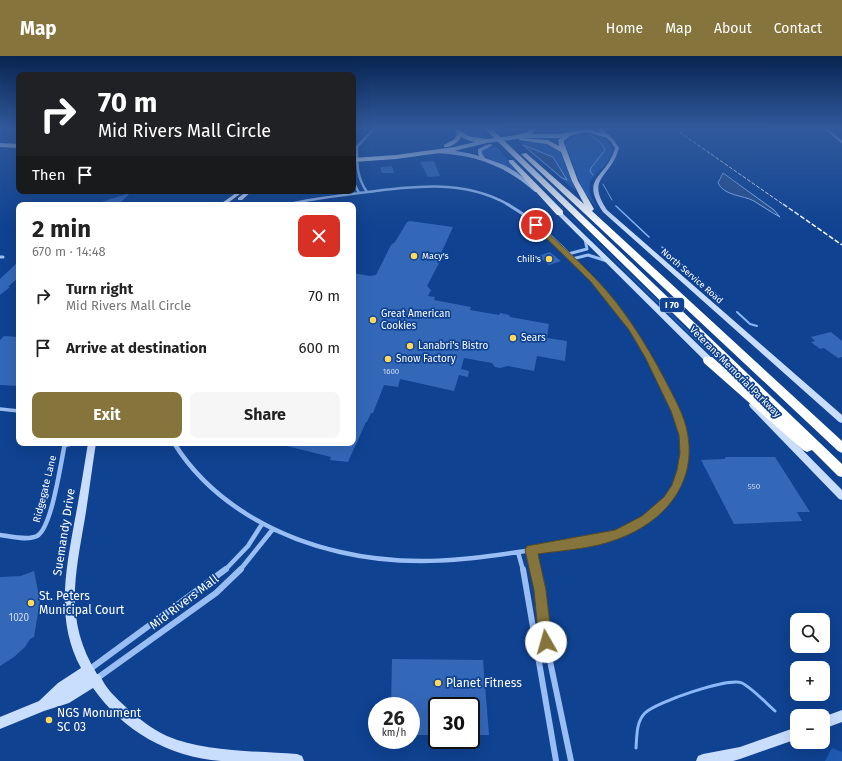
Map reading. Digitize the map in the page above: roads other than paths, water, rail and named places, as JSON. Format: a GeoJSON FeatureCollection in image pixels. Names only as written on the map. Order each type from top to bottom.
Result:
{"type":"FeatureCollection","features":[{"type":"Feature","properties":{"kind":"highway"},"geometry":{"type":"LineString","coordinates":[[512,162],[560,213]]}},
{"type":"Feature","properties":{"kind":"highway","name":"I 70"},"geometry":{"type":"LineString","coordinates":[[514,162],[700,332],[842,472]]}},
{"type":"Feature","properties":{"kind":"highway","name":"I 70"},"geometry":{"type":"LineString","coordinates":[[533,162],[592,215],[842,448]]}},
{"type":"Feature","properties":{"kind":"highway"},"geometry":{"type":"LineString","coordinates":[[567,162],[592,215]]}},
{"type":"Feature","properties":{"kind":"highway"},"geometry":{"type":"LineString","coordinates":[[708,360],[842,476]]}},
{"type":"Feature","properties":{"kind":"street"},"geometry":{"type":"LineString","coordinates":[[357,162],[359,178],[367,192]]}},
{"type":"Feature","properties":{"kind":"street","name":"Veterans Memorial Parkway"},"geometry":{"type":"LineString","coordinates":[[491,162],[522,179],[560,213],[842,496]]}},
{"type":"Feature","properties":{"kind":"street","name":"North Service Road"},"geometry":{"type":"LineString","coordinates":[[610,162],[598,178],[595,191],[596,197],[605,211],[842,420]]}},
{"type":"Feature","properties":{"kind":"street"},"geometry":{"type":"LineString","coordinates":[[176,446],[199,477],[239,510],[262,524],[299,540],[347,554],[393,560],[458,560],[531,550],[616,535],[633,528],[655,513],[668,500],[677,487],[685,453],[681,425],[676,411],[649,357],[617,308],[568,254],[516,209],[486,194],[455,187],[426,186],[356,193]]}},
{"type":"Feature","properties":{"kind":"street"},"geometry":{"type":"LineString","coordinates":[[356,187],[359,193]]}},
{"type":"Feature","properties":{"kind":"street"},"geometry":{"type":"LineString","coordinates":[[226,202],[238,194]]}},
{"type":"Feature","properties":{"kind":"street"},"geometry":{"type":"LineString","coordinates":[[235,202],[246,194]]}},
{"type":"Feature","properties":{"kind":"street"},"geometry":{"type":"LineString","coordinates":[[300,202],[352,194]]}},
{"type":"Feature","properties":{"kind":"street"},"geometry":{"type":"LineString","coordinates":[[568,254],[587,249],[585,238]]}},
{"type":"Feature","properties":{"kind":"street"},"geometry":{"type":"LineString","coordinates":[[572,259],[593,256],[610,262]]}},
{"type":"Feature","properties":{"kind":"street"},"geometry":{"type":"LineString","coordinates":[[0,409],[16,411]]}},
{"type":"Feature","properties":{"kind":"street","name":"Ridgegate Lane"},"geometry":{"type":"LineString","coordinates":[[0,535],[33,537],[42,533],[49,519],[65,446]]}},
{"type":"Feature","properties":{"kind":"street","name":"Suemandy Drive"},"geometry":{"type":"LineString","coordinates":[[92,446],[70,590],[70,605],[76,644],[92,674],[108,698],[132,721],[151,734],[172,744],[229,757],[297,761]]}},
{"type":"Feature","properties":{"kind":"street","name":"Mid Rivers Mall"},"geometry":{"type":"LineString","coordinates":[[92,674],[218,577],[236,561],[253,539],[262,524]]}},
{"type":"Feature","properties":{"kind":"street","name":"Mid Rivers Mall"},"geometry":{"type":"LineString","coordinates":[[92,674],[216,593],[236,576],[273,529]]}},
{"type":"Feature","properties":{"kind":"street"},"geometry":{"type":"LineString","coordinates":[[531,550],[540,590],[546,642],[570,761]]}},
{"type":"Feature","properties":{"kind":"street"},"geometry":{"type":"LineString","coordinates":[[518,552],[525,578],[556,761]]}},
{"type":"Feature","properties":{"kind":"street"},"geometry":{"type":"LineString","coordinates":[[0,723],[44,705],[65,699],[92,674]]}},
{"type":"Feature","properties":{"kind":"street"},"geometry":{"type":"LineString","coordinates":[[830,720],[842,716]]}},
{"type":"Feature","properties":{"kind":"street"},"geometry":{"type":"LineString","coordinates":[[703,761],[740,753],[790,735]]}},
{"type":"Feature","properties":{"kind":"waterway"},"geometry":{"type":"LineString","coordinates":[[593,175],[590,171],[596,162]]}},
{"type":"Feature","properties":{"kind":"waterway"},"geometry":{"type":"LineString","coordinates":[[603,184],[612,200]]}},
{"type":"Feature","properties":{"kind":"waterway"},"geometry":{"type":"LineString","coordinates":[[616,206],[649,237]]}},
{"type":"Feature","properties":{"kind":"waterway"},"geometry":{"type":"LineString","coordinates":[[662,247],[699,280]]}},
{"type":"Feature","properties":{"kind":"waterway"},"geometry":{"type":"LineString","coordinates":[[711,289],[719,296]]}},
{"type":"Feature","properties":{"kind":"waterway"},"geometry":{"type":"LineString","coordinates":[[737,312],[750,324],[757,326]]}},
{"type":"Feature","properties":{"kind":"waterway"},"geometry":{"type":"LineString","coordinates":[[636,748],[638,725],[645,713],[652,708],[677,697],[708,687],[735,682],[742,683],[775,711]]}},
{"type":"Feature","properties":{"kind":"railway"},"geometry":{"type":"LineString","coordinates":[[722,162],[784,205]]}},
{"type":"Feature","properties":{"kind":"railway"},"geometry":{"type":"LineString","coordinates":[[783,204],[842,245]]}},
{"type":"Feature","properties":{"kind":"place","name":"Macy's"},"geometry":{"type":"Point","coordinates":[414,256]}},
{"type":"Feature","properties":{"kind":"place","name":"Chili's"},"geometry":{"type":"Point","coordinates":[549,259]}},
{"type":"Feature","properties":{"kind":"place","name":"Great American Cookies"},"geometry":{"type":"Point","coordinates":[373,320]}},
{"type":"Feature","properties":{"kind":"place","name":"Sears"},"geometry":{"type":"Point","coordinates":[513,338]}},
{"type":"Feature","properties":{"kind":"place","name":"Lanabri's Bistro"},"geometry":{"type":"Point","coordinates":[410,346]}},
{"type":"Feature","properties":{"kind":"place","name":"Snow Factory"},"geometry":{"type":"Point","coordinates":[388,359]}},
{"type":"Feature","properties":{"kind":"place","name":"St. Peters Municipal Court"},"geometry":{"type":"Point","coordinates":[31,603]}},
{"type":"Feature","properties":{"kind":"place","name":"Planet Fitness"},"geometry":{"type":"Point","coordinates":[438,683]}},
{"type":"Feature","properties":{"kind":"place","name":"NGS Monument SC 03"},"geometry":{"type":"Point","coordinates":[49,720]}}]}
